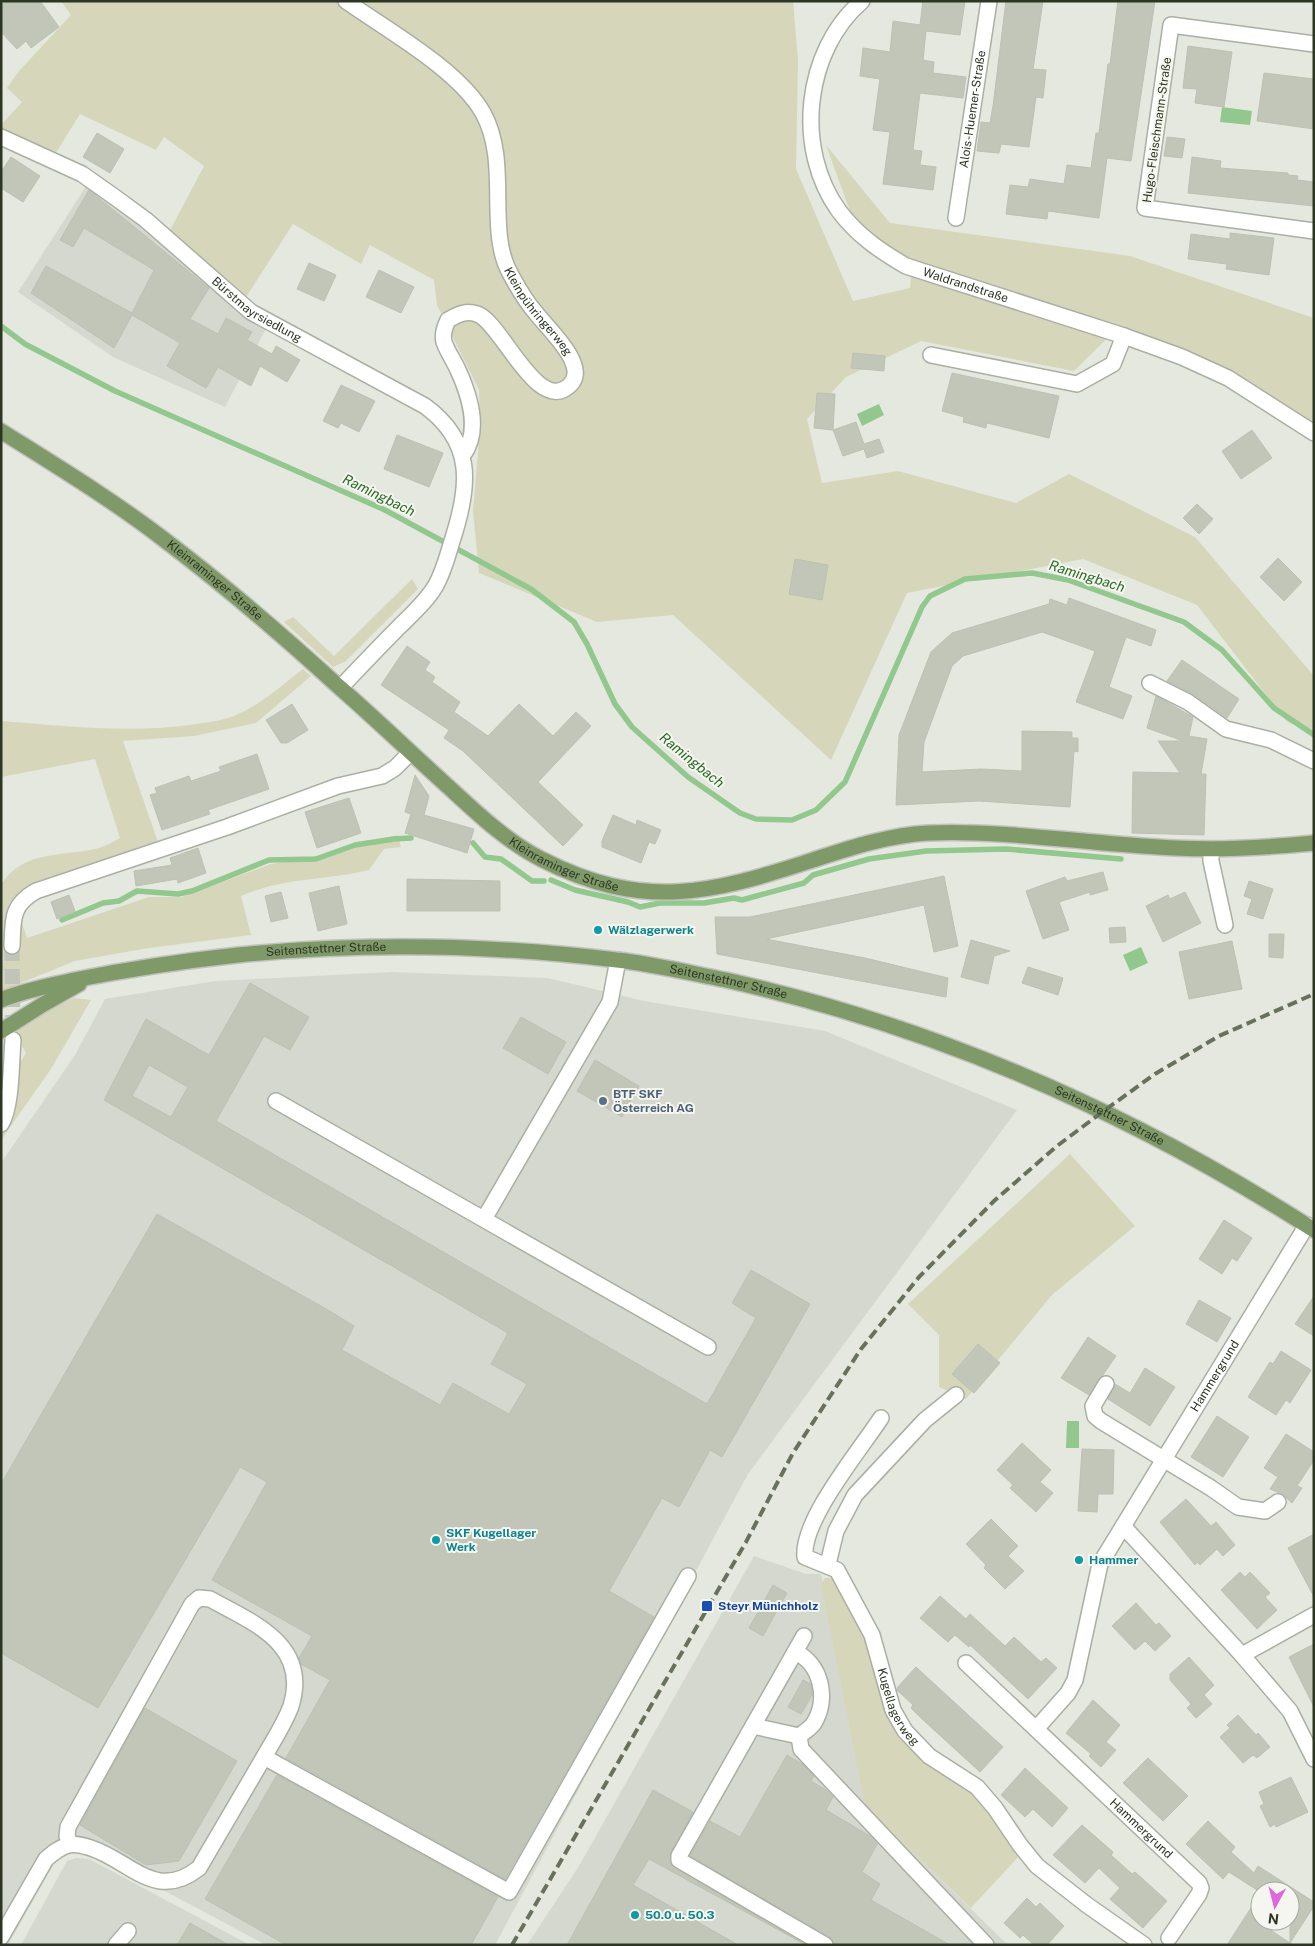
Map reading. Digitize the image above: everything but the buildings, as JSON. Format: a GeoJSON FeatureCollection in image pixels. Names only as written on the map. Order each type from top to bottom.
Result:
{"type":"FeatureCollection","features":[{"type":"Feature","properties":{"kind":"main road","name":"Kleinraminger Straße"},"geometry":{"type":"LineString","coordinates":[[1,431],[158,534],[209,573],[341,687],[410,753],[498,831],[538,858],[574,874],[623,889],[658,892],[700,891],[750,881],[853,847],[922,834],[1004,833],[1158,848],[1212,850]]}},
{"type":"Feature","properties":{"kind":"main road"},"geometry":{"type":"LineString","coordinates":[[1212,850],[1314,842]]}},
{"type":"Feature","properties":{"kind":"main road","name":"Seitenstettner Straße"},"geometry":{"type":"LineString","coordinates":[[1,1000],[25,991],[93,976],[191,960],[312,949],[418,947],[516,951],[618,960],[777,991],[854,1012],[981,1056],[1088,1103],[1172,1146],[1310,1227]]}},
{"type":"Feature","properties":{"kind":"main road","name":"Seitenstettner Straße"},"geometry":{"type":"LineString","coordinates":[[7,1036],[42,1005],[93,976]]}},
{"type":"Feature","properties":{"kind":"street","name":"Kleinpühringerweg"},"geometry":{"type":"LineString","coordinates":[[346,1],[454,78],[471,95],[483,112],[493,134],[497,155],[502,251],[510,273],[534,311],[569,352],[575,366],[574,377],[570,385],[562,390],[548,390],[536,383],[489,322],[479,314],[468,312],[448,320],[444,329],[444,341],[469,395],[470,438],[468,448],[463,455]]}},
{"type":"Feature","properties":{"kind":"street","name":"Waldrandstraße"},"geometry":{"type":"LineString","coordinates":[[862,1],[840,25],[826,49],[815,79],[811,103],[812,132],[816,159],[825,184],[838,209],[856,230],[881,252],[906,266],[1124,336],[1182,357],[1228,378],[1314,433]]}},
{"type":"Feature","properties":{"kind":"street","name":"Alois-Huemer-Straße"},"geometry":{"type":"LineString","coordinates":[[956,218],[989,1]]}},
{"type":"Feature","properties":{"kind":"street","name":"Hugo-Fleischmann-Straße"},"geometry":{"type":"LineString","coordinates":[[1314,44],[1171,25],[1145,208],[1314,231]]}},
{"type":"Feature","properties":{"kind":"street","name":"Bürstmayrsiedlung"},"geometry":{"type":"LineString","coordinates":[[1,137],[82,174],[146,220],[251,312],[425,406],[440,417],[453,432],[463,455],[465,480],[462,509],[436,585],[420,606],[341,687]]}},
{"type":"Feature","properties":{"kind":"street"},"geometry":{"type":"LineString","coordinates":[[931,355],[1077,384],[1113,364],[1124,336]]}},
{"type":"Feature","properties":{"kind":"street"},"geometry":{"type":"LineString","coordinates":[[1150,683],[1188,702],[1226,729],[1271,740],[1314,761]]}},
{"type":"Feature","properties":{"kind":"street"},"geometry":{"type":"LineString","coordinates":[[12,946],[13,919],[18,906],[25,897],[36,891],[226,827],[338,786],[382,776],[395,768],[410,753]]}},
{"type":"Feature","properties":{"kind":"street"},"geometry":{"type":"LineString","coordinates":[[1212,850],[1211,861],[1225,925]]}},
{"type":"Feature","properties":{"kind":"street"},"geometry":{"type":"LineString","coordinates":[[484,1220],[610,1002],[618,960]]}},
{"type":"Feature","properties":{"kind":"street"},"geometry":{"type":"LineString","coordinates":[[1,1124],[6,1116],[8,1105],[7,1036]]}},
{"type":"Feature","properties":{"kind":"street"},"geometry":{"type":"LineString","coordinates":[[276,1101],[708,1347]]}},
{"type":"Feature","properties":{"kind":"street","name":"Hammergrund"},"geometry":{"type":"LineString","coordinates":[[1036,1729],[1068,1693],[1075,1680],[1092,1589],[1100,1564],[1310,1227]]}},
{"type":"Feature","properties":{"kind":"street"},"geometry":{"type":"LineString","coordinates":[[1106,1384],[1093,1406],[1095,1416],[1238,1507],[1266,1511],[1278,1502]]}},
{"type":"Feature","properties":{"kind":"street"},"geometry":{"type":"LineString","coordinates":[[881,1418],[816,1512],[807,1534],[805,1557],[814,1562],[828,1564],[836,1531],[855,1495],[925,1420],[956,1395]]}},
{"type":"Feature","properties":{"kind":"street"},"geometry":{"type":"LineString","coordinates":[[1123,1526],[1242,1654],[1290,1711],[1314,1759]]}},
{"type":"Feature","properties":{"kind":"street","name":"Kugellagerweg"},"geometry":{"type":"LineString","coordinates":[[828,1564],[837,1570],[872,1635],[892,1710],[905,1731],[929,1756],[977,1788],[995,1808],[1037,1866],[1086,1905],[1144,1945]]}},
{"type":"Feature","properties":{"kind":"street"},"geometry":{"type":"LineString","coordinates":[[264,1757],[509,1892],[688,1576]]}},
{"type":"Feature","properties":{"kind":"street"},"geometry":{"type":"LineString","coordinates":[[1,1937],[46,1859],[57,1850],[70,1844],[82,1845],[98,1850],[154,1881],[177,1881],[198,1868],[264,1757],[291,1707],[294,1690],[293,1670],[286,1650],[268,1631],[210,1599],[199,1598],[192,1604],[68,1827],[70,1844]]}},
{"type":"Feature","properties":{"kind":"street"},"geometry":{"type":"LineString","coordinates":[[1242,1654],[1314,1615]]}},
{"type":"Feature","properties":{"kind":"street"},"geometry":{"type":"LineString","coordinates":[[804,1636],[679,1856],[679,1860],[825,1945]]}},
{"type":"Feature","properties":{"kind":"street"},"geometry":{"type":"LineString","coordinates":[[795,1652],[806,1657],[819,1677],[823,1703],[814,1724],[800,1736]]}},
{"type":"Feature","properties":{"kind":"street","name":"Hammergrund"},"geometry":{"type":"LineString","coordinates":[[966,1663],[1199,1883],[1201,1888],[1199,1894],[1169,1938]]}},
{"type":"Feature","properties":{"kind":"street"},"geometry":{"type":"LineString","coordinates":[[753,1726],[800,1736]]}},
{"type":"Feature","properties":{"kind":"street"},"geometry":{"type":"LineString","coordinates":[[800,1736],[801,1750],[986,1945]]}},
{"type":"Feature","properties":{"kind":"street"},"geometry":{"type":"LineString","coordinates":[[116,1945],[128,1931]]}},
{"type":"Feature","properties":{"kind":"shaded area"},"geometry":{"type":"Polygon","coordinates":[[[61,1],[793,1],[798,60],[796,169],[853,301],[910,288],[912,260],[855,225],[826,145],[890,223],[1130,256],[1314,318],[1314,425],[1120,326],[1074,371],[921,341],[846,377],[807,419],[822,483],[898,471],[1016,503],[1069,474],[1195,537],[1314,676],[1314,732],[1287,722],[1197,605],[1083,559],[907,593],[831,760],[673,615],[597,622],[479,573],[473,511],[480,429],[479,390],[437,305],[434,280],[370,245],[361,264],[293,224],[243,302],[168,234],[204,166],[164,137],[156,150],[80,114],[54,156],[1,132],[1,125],[22,102],[7,88],[19,71],[71,15],[61,1]]]}},
{"type":"Feature","properties":{"kind":"shaded area"},"geometry":{"type":"Polygon","coordinates":[[[1222,107],[1252,111],[1250,125],[1220,122],[1222,107]]]}},
{"type":"Feature","properties":{"kind":"shaded area"},"geometry":{"type":"Polygon","coordinates":[[[92,177],[206,270],[271,319],[225,407],[113,357],[18,292],[92,177]]]}},
{"type":"Feature","properties":{"kind":"shaded area"},"geometry":{"type":"Polygon","coordinates":[[[879,404],[884,415],[862,426],[857,414],[879,404]]]}},
{"type":"Feature","properties":{"kind":"shaded area"},"geometry":{"type":"Polygon","coordinates":[[[412,579],[418,589],[346,661],[333,667],[284,622],[293,617],[334,656],[412,579]]]}},
{"type":"Feature","properties":{"kind":"shaded area"},"geometry":{"type":"Polygon","coordinates":[[[303,669],[311,676],[256,723],[194,736],[123,741],[162,854],[40,896],[19,914],[27,938],[149,897],[181,897],[271,864],[323,855],[365,842],[398,835],[401,847],[384,849],[369,870],[288,882],[241,896],[251,935],[149,948],[75,961],[1,991],[1,885],[10,873],[32,860],[45,856],[99,848],[120,838],[95,759],[1,777],[1,721],[123,729],[172,727],[213,721],[230,717],[248,709],[265,699],[303,669]]]}},
{"type":"Feature","properties":{"kind":"shaded area"},"geometry":{"type":"Polygon","coordinates":[[[1141,947],[1148,963],[1130,971],[1123,955],[1141,947]]]}},
{"type":"Feature","properties":{"kind":"shaded area"},"geometry":{"type":"Polygon","coordinates":[[[392,972],[548,978],[644,1001],[825,1031],[1017,1110],[748,1474],[495,1945],[266,1945],[68,1839],[8,1945],[1,1945],[1,1163],[75,1055],[105,999],[215,981],[392,972]]]}},
{"type":"Feature","properties":{"kind":"shaded area"},"geometry":{"type":"Polygon","coordinates":[[[74,998],[91,1000],[51,1069],[1,1140],[1,1135],[12,1120],[13,1074],[26,1053],[17,1037],[5,1046],[1,1104],[1,1040],[38,1016],[74,998]]]}},
{"type":"Feature","properties":{"kind":"shaded area"},"geometry":{"type":"Polygon","coordinates":[[[1070,1154],[1135,1226],[1052,1295],[966,1399],[939,1387],[939,1335],[908,1304],[1070,1154]]]}},
{"type":"Feature","properties":{"kind":"shaded area"},"geometry":{"type":"Polygon","coordinates":[[[1067,1421],[1079,1421],[1079,1448],[1066,1448],[1067,1421]]]}},
{"type":"Feature","properties":{"kind":"shaded area"},"geometry":{"type":"Polygon","coordinates":[[[754,1556],[806,1574],[821,1574],[866,1806],[1008,1945],[527,1945],[579,1866],[754,1556]]]}},
{"type":"Feature","properties":{"kind":"shaded area"},"geometry":{"type":"Polygon","coordinates":[[[825,1578],[832,1578],[864,1630],[885,1708],[975,1795],[1003,1829],[1020,1855],[971,1908],[865,1806],[821,1584],[825,1578]]]}},
{"type":"Feature","properties":{"kind":"shaded area"},"geometry":{"type":"Polygon","coordinates":[[[76,1858],[89,1859],[250,1945],[21,1945],[67,1861],[76,1858]]]}},
{"type":"Feature","properties":{"kind":"waterway","name":"Ramingbach"},"geometry":{"type":"LineString","coordinates":[[1,326],[25,344],[115,391],[385,510],[531,589],[574,622],[587,644],[615,704],[632,727],[688,777],[740,813],[756,819],[792,820],[816,810],[845,782],[922,607],[930,596],[965,579],[1032,573],[1068,580],[1184,622],[1222,650],[1274,708],[1314,735]]}},
{"type":"Feature","properties":{"kind":"waterway"},"geometry":{"type":"LineString","coordinates":[[62,920],[103,903],[119,901],[137,891],[178,894],[192,891],[269,860],[316,859],[355,845],[411,838]]}},
{"type":"Feature","properties":{"kind":"waterway"},"geometry":{"type":"LineString","coordinates":[[473,843],[485,857],[501,859],[532,881],[544,881]]}},
{"type":"Feature","properties":{"kind":"waterway"},"geometry":{"type":"LineString","coordinates":[[551,880],[575,890],[628,902],[640,907],[660,903],[704,903],[734,898],[742,900],[804,883],[813,875],[869,859],[926,851],[1006,849],[1121,859]]}},
{"type":"Feature","properties":{"kind":"tunnel"},"geometry":{"type":"LineString","coordinates":[[12,946],[13,1034]]}},
{"type":"Feature","properties":{"kind":"railway"},"geometry":{"type":"LineString","coordinates":[[512,1945],[746,1542],[793,1453],[861,1349],[919,1277],[994,1201],[1057,1146],[1155,1074],[1219,1036],[1314,994]]}},
{"type":"Feature","properties":{"kind":"place","name":"Wälzlagerwerk"},"geometry":{"type":"Point","coordinates":[598,930]}},
{"type":"Feature","properties":{"kind":"place","name":"BTF SKF Österreich AG"},"geometry":{"type":"Point","coordinates":[603,1101]}},
{"type":"Feature","properties":{"kind":"place","name":"SKF Kugellager Werk"},"geometry":{"type":"Point","coordinates":[436,1540]}},
{"type":"Feature","properties":{"kind":"place","name":"Hammer"},"geometry":{"type":"Point","coordinates":[1079,1560]}},
{"type":"Feature","properties":{"kind":"place","name":"Steyr Münichholz"},"geometry":{"type":"Point","coordinates":[707,1606]}},
{"type":"Feature","properties":{"kind":"place","name":"50.0 u. 50.3"},"geometry":{"type":"Point","coordinates":[635,1915]}}]}
